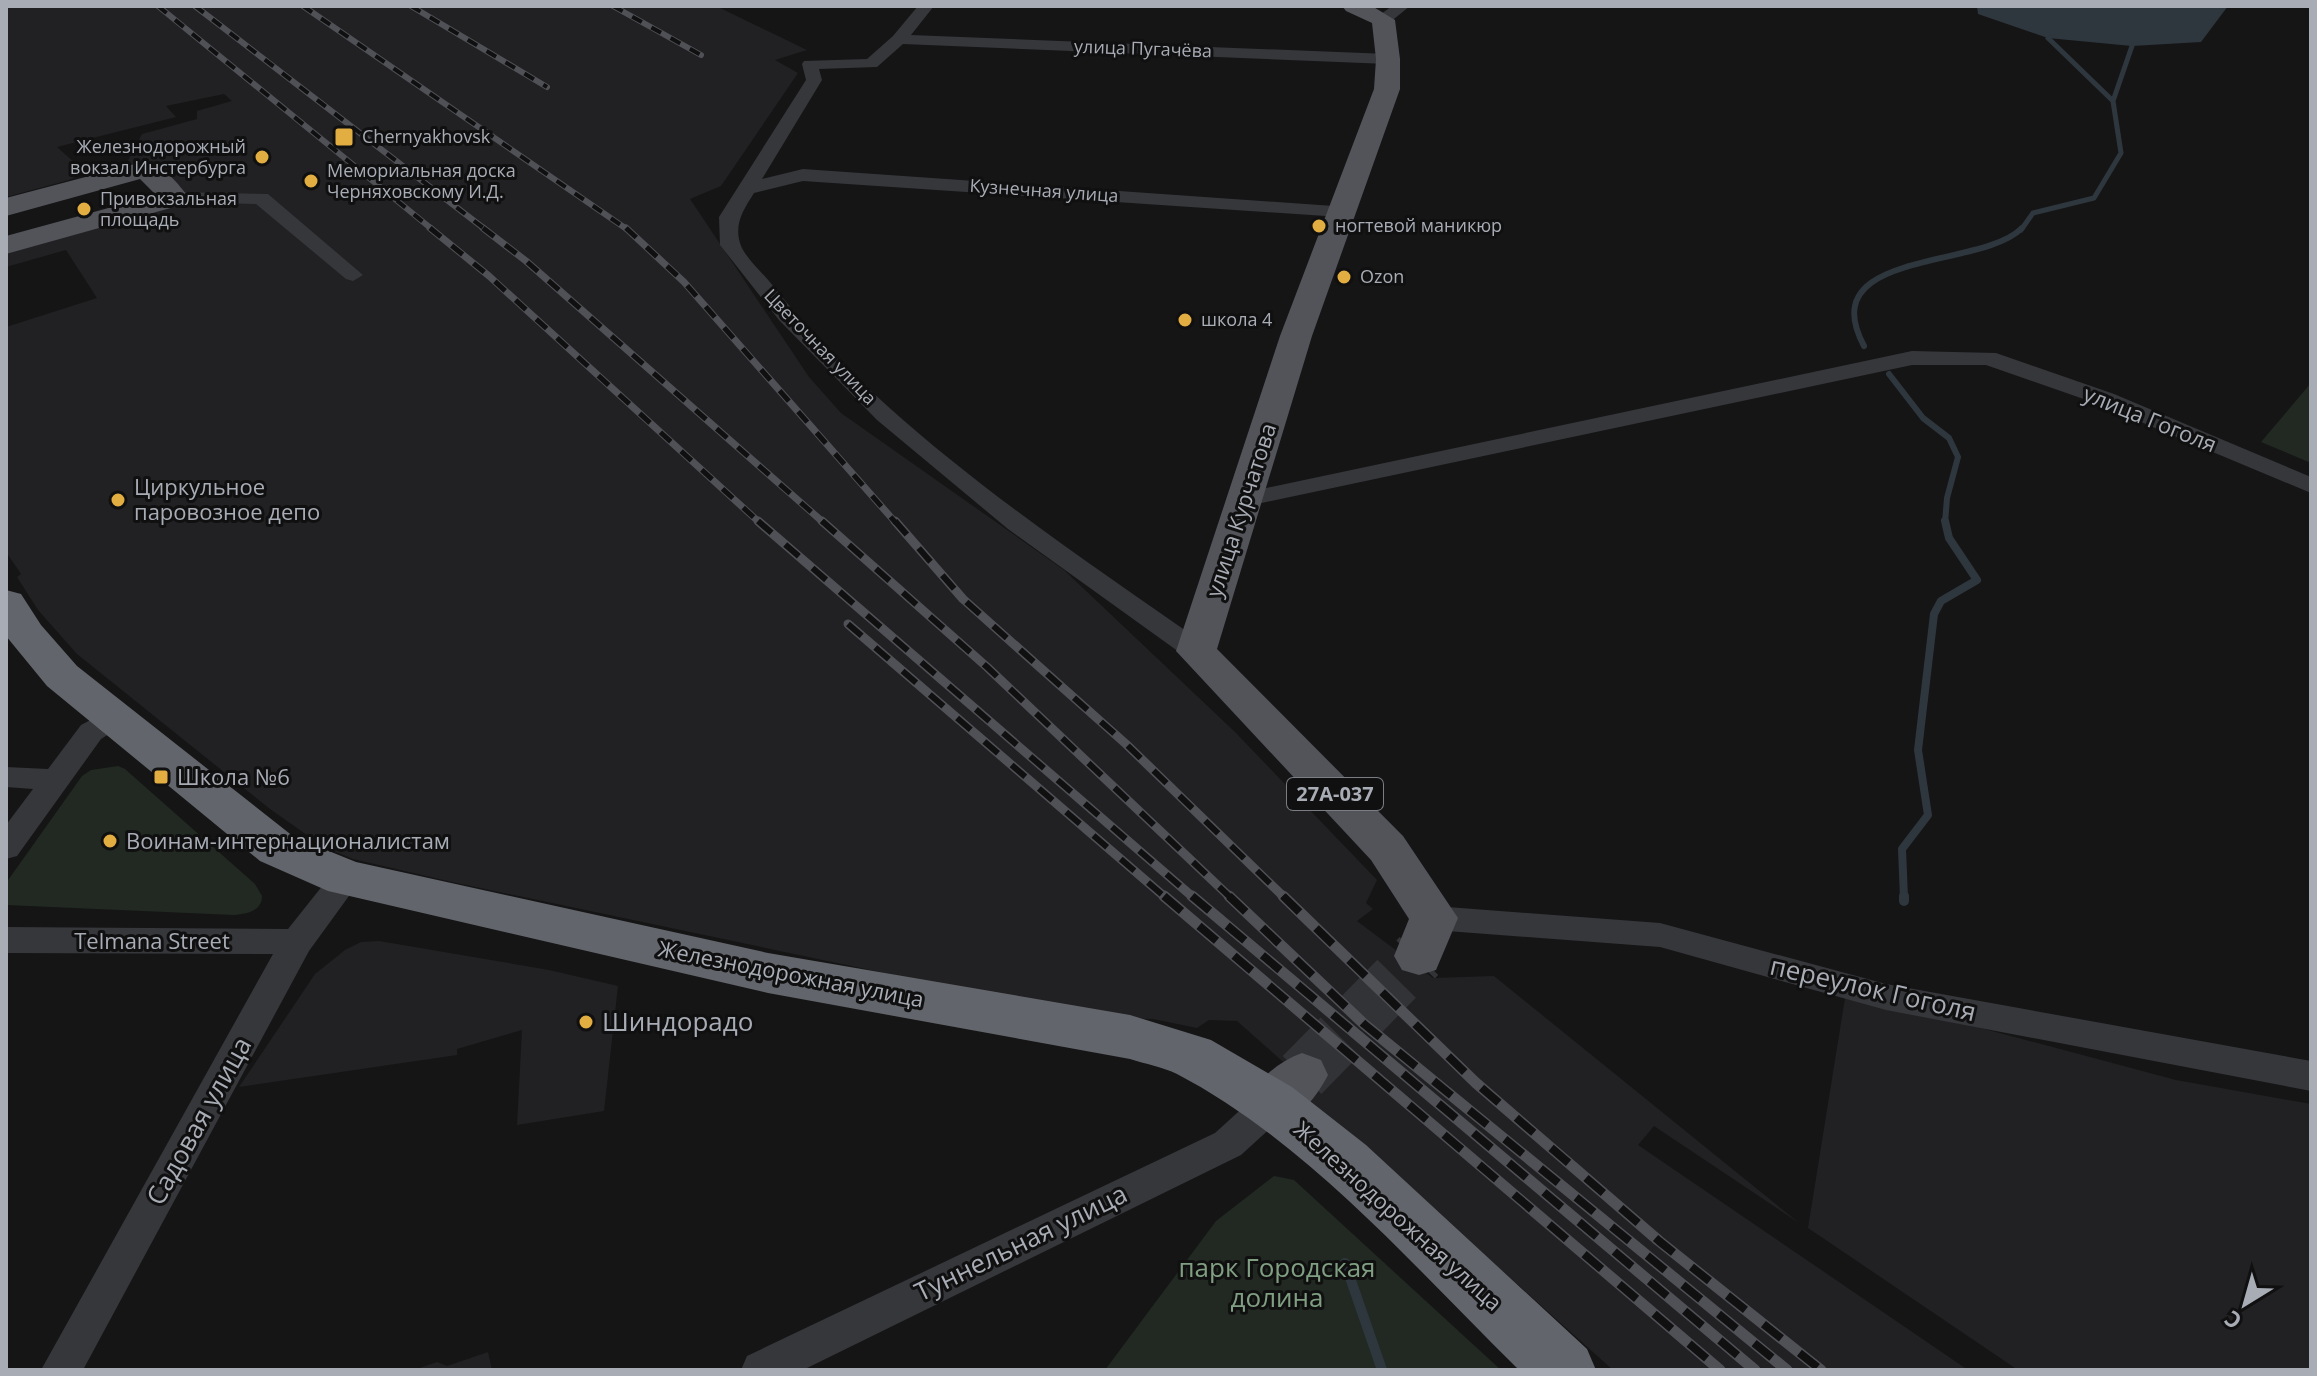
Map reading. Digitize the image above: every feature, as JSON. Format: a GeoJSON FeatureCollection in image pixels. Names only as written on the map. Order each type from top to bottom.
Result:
{"type":"FeatureCollection","features":[{"type":"Feature","properties":{"kind":"highway","name":"Железнодорожная улица"},"geometry":{"type":"LineString","coordinates":[[6,603],[26,634],[62,676],[113,718],[277,849],[346,878],[768,973],[1130,1037],[1287,1089],[1346,1163],[1564,1370]]}},
{"type":"Feature","properties":{"kind":"main road","name":"улица Курчатова"},"geometry":{"type":"LineString","coordinates":[[1196,651],[1296,336],[1387,89],[1392,13],[1354,6]]}},
{"type":"Feature","properties":{"kind":"main road"},"geometry":{"type":"LineString","coordinates":[[6,207],[146,169],[175,198],[6,245]]}},
{"type":"Feature","properties":{"kind":"main road","name":"27А-037"},"geometry":{"type":"LineString","coordinates":[[1196,651],[1387,848],[1427,937]]}},
{"type":"Feature","properties":{"kind":"street","name":"Цветочная улица"},"geometry":{"type":"LineString","coordinates":[[926,6],[899,39],[871,64],[810,64],[814,80],[729,217],[730,245],[786,316],[885,415],[1017,524],[1196,651]]}},
{"type":"Feature","properties":{"kind":"street","name":"улица Пугачёва"},"geometry":{"type":"LineString","coordinates":[[899,39],[1388,59]]}},
{"type":"Feature","properties":{"kind":"street","name":"Кузнечная улица"},"geometry":{"type":"LineString","coordinates":[[749,188],[803,175],[1341,211]]}},
{"type":"Feature","properties":{"kind":"street"},"geometry":{"type":"LineString","coordinates":[[175,198],[261,198],[353,275]]}},
{"type":"Feature","properties":{"kind":"street","name":"улица Гоголя"},"geometry":{"type":"LineString","coordinates":[[1243,500],[1912,358],[1988,358],[2106,399],[2311,486]]}},
{"type":"Feature","properties":{"kind":"street"},"geometry":{"type":"LineString","coordinates":[[6,848],[91,732],[113,718]]}},
{"type":"Feature","properties":{"kind":"street"},"geometry":{"type":"LineString","coordinates":[[6,777],[53,780]]}},
{"type":"Feature","properties":{"kind":"street","name":"Садовая улица"},"geometry":{"type":"LineString","coordinates":[[61,1370],[297,942],[346,878]]}},
{"type":"Feature","properties":{"kind":"street","name":"переулок Гоголя"},"geometry":{"type":"LineString","coordinates":[[1427,937],[1660,935],[1886,997],[2311,1076]]}},
{"type":"Feature","properties":{"kind":"street","name":"Telmana Street"},"geometry":{"type":"LineString","coordinates":[[6,940],[297,942]]}},
{"type":"Feature","properties":{"kind":"street","name":"Туннельная улица"},"geometry":{"type":"LineString","coordinates":[[761,1370],[1228,1144],[1287,1089]]}},
{"type":"Feature","properties":{"kind":"shaded area"},"geometry":{"type":"Polygon","coordinates":[[[6,6],[716,6],[807,50],[775,60],[798,73],[721,186],[690,199],[809,377],[841,413],[1064,570],[1235,732],[1377,880],[1366,903],[1373,909],[1357,921],[1433,978],[1494,976],[1799,1223],[1654,1126],[1638,1145],[1968,1370],[1613,1370],[1420,1197],[1302,1106],[1300,1077],[1237,1021],[1209,1020],[1197,1028],[1153,1019],[1099,1018],[452,882],[353,859],[324,847],[270,809],[77,654],[38,610],[17,577],[21,574],[6,552],[6,327],[97,298],[66,250],[6,267],[6,250],[169,199],[128,161],[142,134],[197,119],[197,111],[232,101],[224,94],[166,106],[176,117],[57,147],[85,172],[69,180],[6,197],[6,6]]]}},
{"type":"Feature","properties":{"kind":"shaded area"},"geometry":{"type":"Polygon","coordinates":[[[1977,6],[2228,6],[2201,42],[2132,46],[2048,38],[1978,14],[1977,6]]]}},
{"type":"Feature","properties":{"kind":"shaded area"},"geometry":{"type":"Polygon","coordinates":[[[379,941],[549,970],[618,986],[604,1111],[517,1125],[522,1030],[457,1049],[457,1055],[239,1087],[315,974],[345,950],[361,942],[379,941]]]}},
{"type":"Feature","properties":{"kind":"shaded area"},"geometry":{"type":"Polygon","coordinates":[[[1846,992],[2176,1080],[2311,1104],[2311,1370],[2018,1370],[1808,1228],[1846,992]]]}},
{"type":"Feature","properties":{"kind":"shaded area"},"geometry":{"type":"Polygon","coordinates":[[[488,1352],[492,1370],[414,1370],[437,1362],[447,1366],[488,1352]]]}},
{"type":"Feature","properties":{"kind":"green space"},"geometry":{"type":"Polygon","coordinates":[[[2311,383],[2311,463],[2261,442],[2311,383]]]}},
{"type":"Feature","properties":{"kind":"green space"},"geometry":{"type":"Polygon","coordinates":[[[118,766],[255,884],[262,896],[257,908],[249,913],[234,915],[6,905],[6,883],[82,776],[91,770],[118,766]]]}},
{"type":"Feature","properties":{"kind":"green space","name":"парк Городская долина"},"geometry":{"type":"Polygon","coordinates":[[[1274,1176],[1294,1180],[1501,1370],[1105,1370],[1216,1221],[1274,1176]]]}},
{"type":"Feature","properties":{"kind":"waterway"},"geometry":{"type":"LineString","coordinates":[[2048,38],[2113,101]]}},
{"type":"Feature","properties":{"kind":"waterway"},"geometry":{"type":"LineString","coordinates":[[2113,101],[2132,46]]}},
{"type":"Feature","properties":{"kind":"waterway"},"geometry":{"type":"LineString","coordinates":[[2021,230],[2033,213],[2094,198],[2121,153],[2113,101]]}},
{"type":"Feature","properties":{"kind":"waterway"},"geometry":{"type":"LineString","coordinates":[[1864,346],[1854,315],[1861,293],[1880,277],[1908,266],[1973,251],[2001,241],[2022,228]]}},
{"type":"Feature","properties":{"kind":"waterway"},"geometry":{"type":"LineString","coordinates":[[1889,374],[1923,418],[1949,438],[1958,457],[1947,498],[1945,522]]}},
{"type":"Feature","properties":{"kind":"waterway"},"geometry":{"type":"LineString","coordinates":[[1904,898],[1902,849],[1928,815],[1918,750],[1934,614],[1941,601],[1977,580],[1949,538],[1945,522]]}},
{"type":"Feature","properties":{"kind":"waterway"},"geometry":{"type":"LineString","coordinates":[[1345,1263],[1382,1370]]}},
{"type":"Feature","properties":{"kind":"tunnel"},"geometry":{"type":"LineString","coordinates":[[1302,1075],[1419,956]]}},
{"type":"Feature","properties":{"kind":"railway"},"geometry":{"type":"LineString","coordinates":[[158,6],[433,230]]}},
{"type":"Feature","properties":{"kind":"railway"},"geometry":{"type":"LineString","coordinates":[[195,6],[486,230]]}},
{"type":"Feature","properties":{"kind":"railway"},"geometry":{"type":"LineString","coordinates":[[303,6],[628,230]]}},
{"type":"Feature","properties":{"kind":"railway"},"geometry":{"type":"LineString","coordinates":[[411,6],[547,87]]}},
{"type":"Feature","properties":{"kind":"railway"},"geometry":{"type":"LineString","coordinates":[[613,6],[701,55]]}},
{"type":"Feature","properties":{"kind":"railway"},"geometry":{"type":"LineString","coordinates":[[430,228],[489,276],[760,523]]}},
{"type":"Feature","properties":{"kind":"railway"},"geometry":{"type":"LineString","coordinates":[[483,228],[526,261],[824,523]]}},
{"type":"Feature","properties":{"kind":"railway"},"geometry":{"type":"LineString","coordinates":[[626,228],[684,282],[896,523]]}},
{"type":"Feature","properties":{"kind":"railway"},"geometry":{"type":"LineString","coordinates":[[758,521],[1194,898]]}},
{"type":"Feature","properties":{"kind":"railway"},"geometry":{"type":"LineString","coordinates":[[822,521],[987,667],[1231,898]]}},
{"type":"Feature","properties":{"kind":"railway"},"geometry":{"type":"LineString","coordinates":[[895,521],[963,599],[1126,744],[1285,898]]}},
{"type":"Feature","properties":{"kind":"railway"},"geometry":{"type":"LineString","coordinates":[[848,624],[1166,898]]}},
{"type":"Feature","properties":{"kind":"railway"},"geometry":{"type":"LineString","coordinates":[[1164,896],[1720,1370]]}},
{"type":"Feature","properties":{"kind":"railway"},"geometry":{"type":"LineString","coordinates":[[1192,896],[1755,1370]]}},
{"type":"Feature","properties":{"kind":"railway"},"geometry":{"type":"LineString","coordinates":[[1229,896],[1364,1024],[1787,1370]]}},
{"type":"Feature","properties":{"kind":"railway"},"geometry":{"type":"LineString","coordinates":[[1283,896],[1476,1083],[1659,1241],[1821,1370]]}},
{"type":"Feature","properties":{"kind":"place","name":"Chernyakhovsk"},"geometry":{"type":"Point","coordinates":[344,137]}},
{"type":"Feature","properties":{"kind":"place","name":"Железнодорожный вокзал Инстербурга"},"geometry":{"type":"Point","coordinates":[262,157]}},
{"type":"Feature","properties":{"kind":"place","name":"Мемориальная доска Черняховскому И.Д."},"geometry":{"type":"Point","coordinates":[311,181]}},
{"type":"Feature","properties":{"kind":"place","name":"Привокзальная площадь"},"geometry":{"type":"Point","coordinates":[84,209]}},
{"type":"Feature","properties":{"kind":"place","name":"ногтевой маникюр"},"geometry":{"type":"Point","coordinates":[1319,226]}},
{"type":"Feature","properties":{"kind":"place","name":"Ozon"},"geometry":{"type":"Point","coordinates":[1344,277]}},
{"type":"Feature","properties":{"kind":"place","name":"школа 4"},"geometry":{"type":"Point","coordinates":[1185,320]}},
{"type":"Feature","properties":{"kind":"place","name":"Циркульное паровозное депо"},"geometry":{"type":"Point","coordinates":[118,500]}},
{"type":"Feature","properties":{"kind":"place","name":"Школа №6"},"geometry":{"type":"Point","coordinates":[161,777]}},
{"type":"Feature","properties":{"kind":"place","name":"Воинам-интернационалистам"},"geometry":{"type":"Point","coordinates":[110,841]}},
{"type":"Feature","properties":{"kind":"place","name":"Шиндорадо"},"geometry":{"type":"Point","coordinates":[586,1022]}}]}
